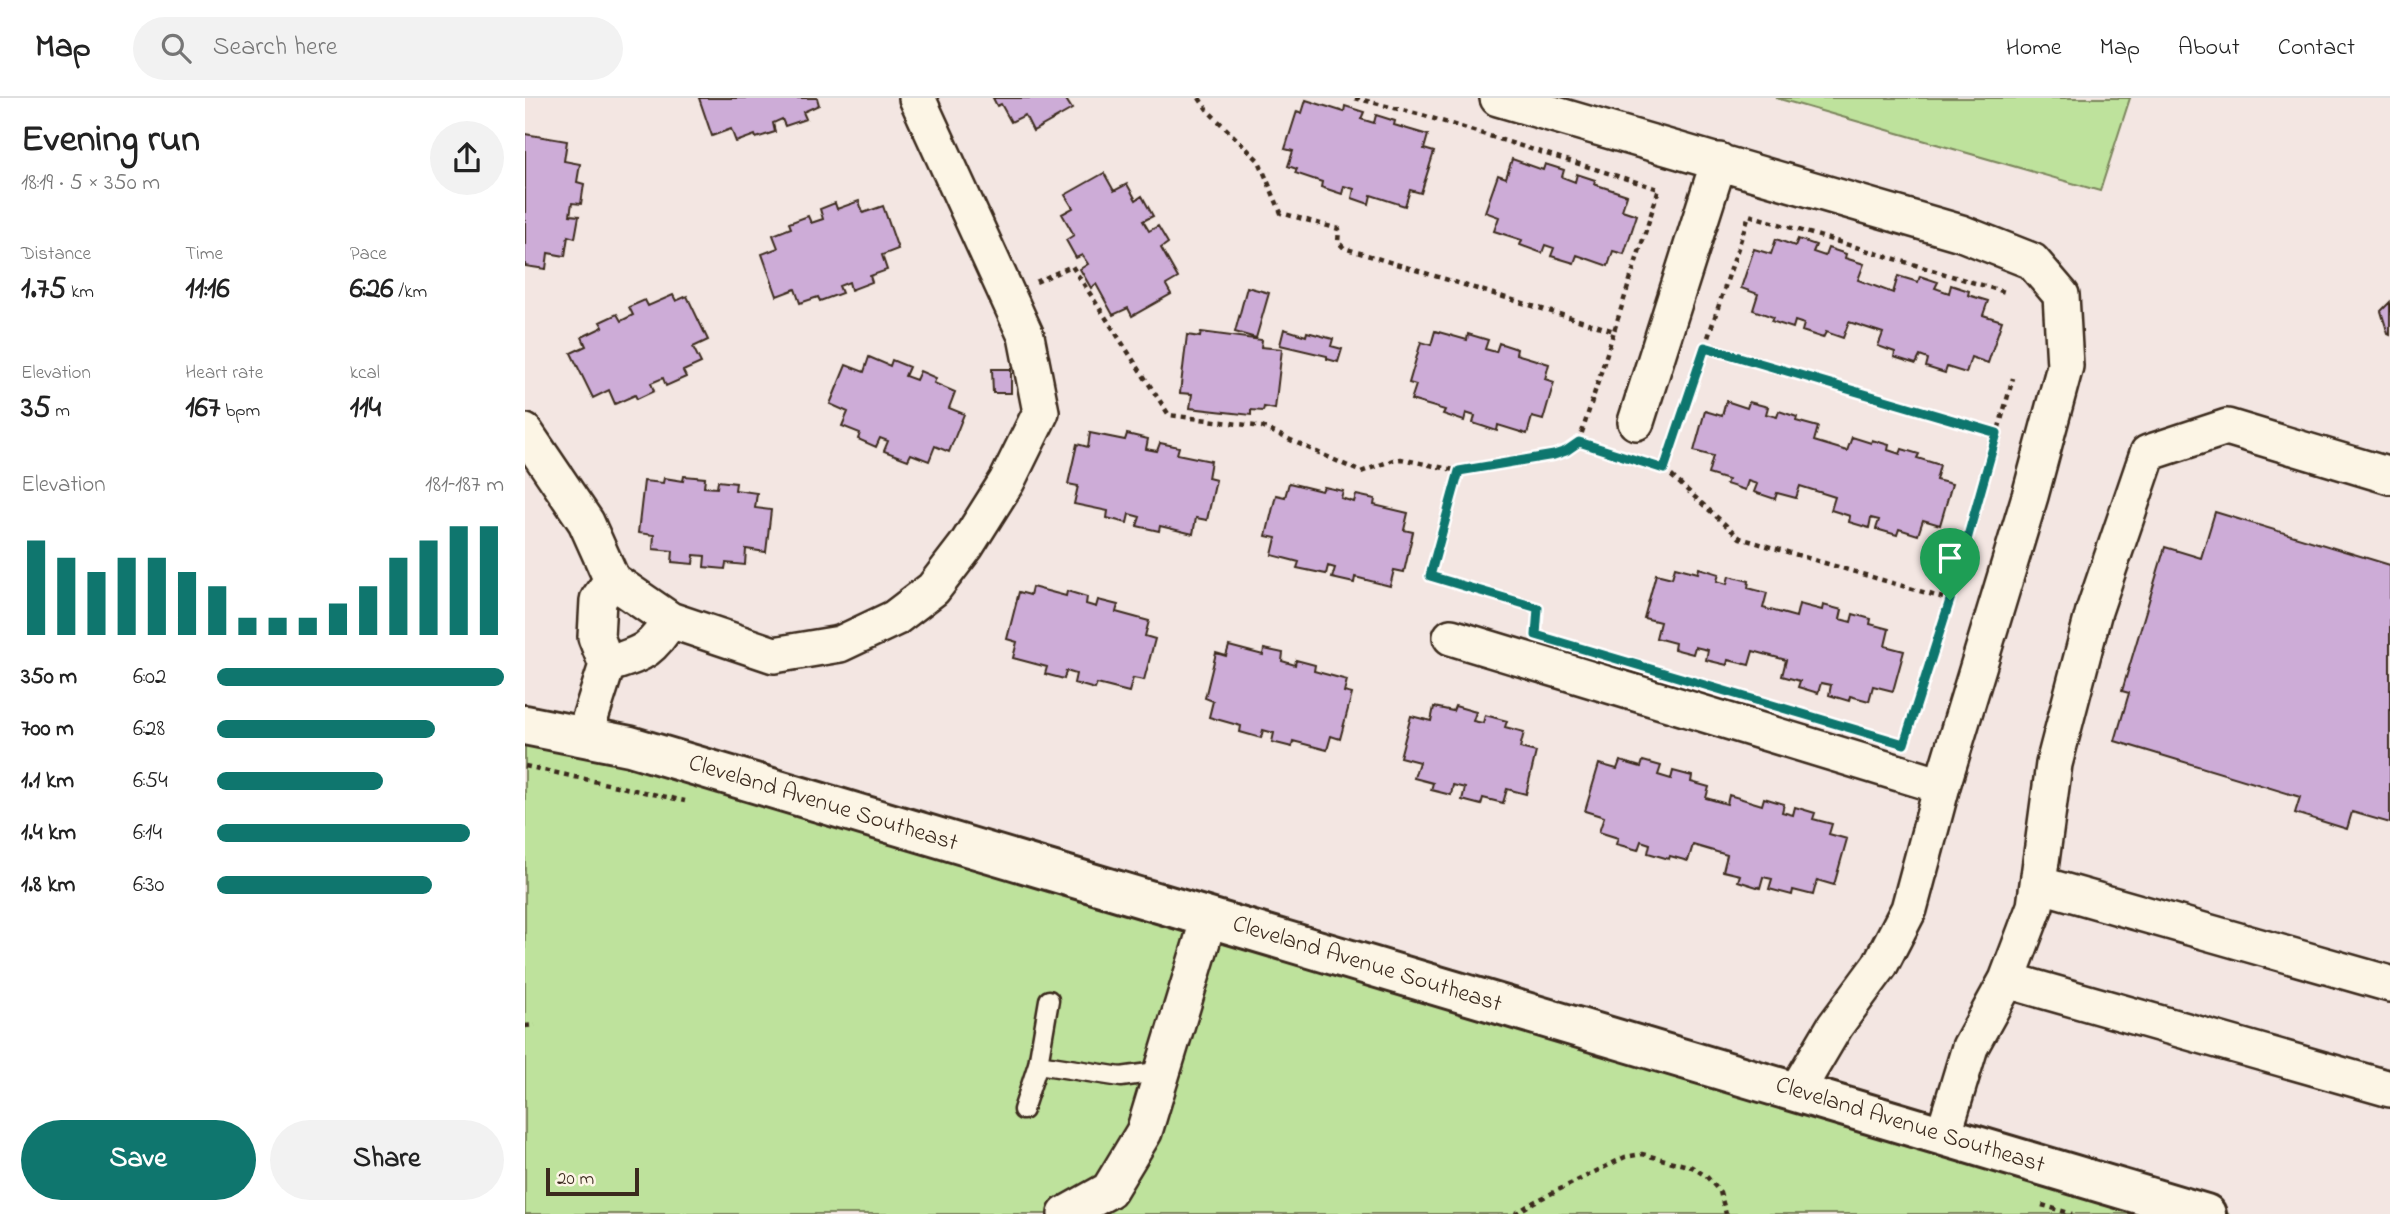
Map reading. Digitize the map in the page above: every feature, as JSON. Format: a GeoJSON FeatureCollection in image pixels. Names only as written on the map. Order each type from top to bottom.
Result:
{"type":"FeatureCollection","features":[{"type":"Feature","properties":{"kind":"main road","name":"Cleveland Avenue Southeast"},"geometry":{"type":"LineString","coordinates":[[525,725],[630,746],[2206,1214]]}},
{"type":"Feature","properties":{"kind":"street"},"geometry":{"type":"LineString","coordinates":[[525,432],[586,522],[612,580],[670,621],[774,655],[840,644],[895,618],[933,589],[966,546],[1007,481],[1041,412],[1026,336],[917,98]]}},
{"type":"Feature","properties":{"kind":"street"},"geometry":{"type":"LineString","coordinates":[[1498,98],[1961,233],[2032,261],[2061,295],[2065,366],[2030,496],[1942,786],[1909,909],[1880,965],[1829,1037],[1796,1092]]}},
{"type":"Feature","properties":{"kind":"street"},"geometry":{"type":"LineString","coordinates":[[1636,422],[1719,161]]}},
{"type":"Feature","properties":{"kind":"street"},"geometry":{"type":"LineString","coordinates":[[1943,1136],[1970,1047],[2007,980],[2035,906],[2054,764],[2094,611],[2148,453],[2227,427],[2390,476]]}},
{"type":"Feature","properties":{"kind":"street"},"geometry":{"type":"LineString","coordinates":[[585,737],[607,665],[596,637],[599,600],[612,580]]}},
{"type":"Feature","properties":{"kind":"street"},"geometry":{"type":"LineString","coordinates":[[607,665],[641,654],[656,643],[670,621]]}},
{"type":"Feature","properties":{"kind":"street"},"geometry":{"type":"LineString","coordinates":[[1451,637],[1942,786]]}},
{"type":"Feature","properties":{"kind":"street"},"geometry":{"type":"LineString","coordinates":[[2038,884],[2390,984]]}},
{"type":"Feature","properties":{"kind":"street"},"geometry":{"type":"LineString","coordinates":[[1066,1214],[1109,1190],[1144,1132],[1209,918]]}},
{"type":"Feature","properties":{"kind":"street"},"geometry":{"type":"LineString","coordinates":[[2007,980],[2390,1089]]}},
{"type":"Feature","properties":{"kind":"lane"},"geometry":{"type":"LineString","coordinates":[[1023,1110],[1038,1065],[1049,1000]]}},
{"type":"Feature","properties":{"kind":"lane"},"geometry":{"type":"LineString","coordinates":[[1038,1065],[1121,1077],[1163,1071]]}},
{"type":"Feature","properties":{"kind":"path"},"geometry":{"type":"LineString","coordinates":[[1199,98],[1208,111],[1259,160],[1281,213],[1339,229],[1338,242],[1344,248],[1614,331]]}},
{"type":"Feature","properties":{"kind":"path"},"geometry":{"type":"LineString","coordinates":[[1007,294],[1072,266],[1169,415],[1262,427],[1361,472],[1401,459],[1459,471],[1566,451],[1579,442],[1659,189],[1422,115],[1355,98]]}},
{"type":"Feature","properties":{"kind":"path"},"geometry":{"type":"LineString","coordinates":[[1664,469],[1749,215],[2005,292]]}},
{"type":"Feature","properties":{"kind":"path"},"geometry":{"type":"LineString","coordinates":[[1705,347],[1997,433]]}},
{"type":"Feature","properties":{"kind":"path"},"geometry":{"type":"LineString","coordinates":[[1904,744],[1950,600],[2013,378]]}},
{"type":"Feature","properties":{"kind":"path"},"geometry":{"type":"LineString","coordinates":[[1625,456],[1636,422]]}},
{"type":"Feature","properties":{"kind":"path"},"geometry":{"type":"LineString","coordinates":[[1579,442],[1664,469],[1740,538],[1950,600]]}},
{"type":"Feature","properties":{"kind":"path"},"geometry":{"type":"LineString","coordinates":[[1459,471],[1430,576],[1538,608],[1536,635]]}},
{"type":"Feature","properties":{"kind":"path"},"geometry":{"type":"LineString","coordinates":[[525,1026],[535,1025]]}},
{"type":"Feature","properties":{"kind":"path"},"geometry":{"type":"LineString","coordinates":[[1515,1214],[1625,1157],[1643,1154],[1692,1167],[1707,1177],[1720,1192],[1726,1214]]}},
{"type":"Feature","properties":{"kind":"green space"},"geometry":{"type":"Polygon","coordinates":[[[1776,98],[2130,98],[2100,191],[1776,98]]]}},
{"type":"Feature","properties":{"kind":"green space"},"geometry":{"type":"Polygon","coordinates":[[[525,708],[1895,1108],[2229,1214],[525,1214],[525,708]]]}},
{"type":"Feature","properties":{"kind":"building"},"geometry":{"type":"Polygon","coordinates":[[[699,98],[817,98],[819,105],[803,112],[806,119],[785,126],[782,119],[773,123],[775,132],[736,142],[731,129],[712,136],[699,98]]]}},
{"type":"Feature","properties":{"kind":"building"},"geometry":{"type":"Polygon","coordinates":[[[993,98],[1065,98],[1072,109],[1033,131],[1025,115],[1011,122],[1001,104],[997,106],[993,98]]]}},
{"type":"Feature","properties":{"kind":"building"},"geometry":{"type":"Polygon","coordinates":[[[1306,100],[1344,112],[1345,106],[1364,112],[1361,119],[1374,123],[1376,115],[1395,121],[1394,125],[1428,135],[1424,149],[1434,152],[1421,193],[1410,190],[1405,206],[1371,195],[1369,204],[1352,198],[1354,189],[1344,186],[1342,194],[1321,187],[1322,182],[1295,173],[1297,169],[1288,166],[1293,151],[1285,149],[1297,111],[1302,113],[1306,100]]]}},
{"type":"Feature","properties":{"kind":"building"},"geometry":{"type":"Polygon","coordinates":[[[525,134],[567,141],[564,161],[580,164],[577,182],[584,184],[581,204],[572,203],[570,215],[579,216],[575,238],[568,236],[565,256],[548,253],[546,269],[525,266],[525,134]]]}},
{"type":"Feature","properties":{"kind":"building"},"geometry":{"type":"Polygon","coordinates":[[[1512,159],[1543,170],[1545,164],[1564,170],[1562,177],[1575,182],[1577,174],[1595,180],[1594,184],[1627,195],[1622,210],[1637,215],[1624,254],[1613,251],[1608,266],[1577,255],[1574,263],[1551,256],[1554,248],[1545,245],[1542,253],[1520,245],[1522,240],[1494,231],[1499,217],[1485,212],[1498,175],[1506,178],[1512,159]]]}},
{"type":"Feature","properties":{"kind":"building"},"geometry":{"type":"Polygon","coordinates":[[[1104,173],[1114,191],[1127,184],[1136,200],[1142,196],[1153,216],[1143,221],[1149,231],[1158,226],[1168,243],[1161,248],[1178,278],[1166,285],[1171,294],[1132,316],[1128,308],[1113,315],[1096,284],[1091,288],[1080,269],[1088,264],[1082,255],[1076,258],[1066,240],[1074,235],[1062,214],[1073,208],[1065,195],[1104,173]]]}},
{"type":"Feature","properties":{"kind":"building"},"geometry":{"type":"Polygon","coordinates":[[[859,201],[863,213],[883,206],[898,249],[882,255],[887,270],[870,276],[872,282],[851,290],[849,282],[839,286],[842,293],[820,301],[818,297],[800,303],[795,289],[777,296],[762,254],[778,248],[773,235],[791,228],[789,223],[808,216],[811,223],[823,219],[820,209],[835,203],[837,209],[859,201]]]}},
{"type":"Feature","properties":{"kind":"building"},"geometry":{"type":"Polygon","coordinates":[[[1776,239],[1795,246],[1798,239],[1816,245],[1813,252],[1825,256],[1828,248],[1846,254],[1845,258],[1864,264],[1858,280],[1893,293],[1898,276],[1918,282],[1920,276],[1938,282],[1935,288],[1949,293],[1951,285],[1969,291],[1968,295],[1988,301],[1983,315],[2002,321],[1988,363],[1971,357],[1966,373],[1947,367],[1945,373],[1926,367],[1928,359],[1920,356],[1916,364],[1894,357],[1895,352],[1878,346],[1883,333],[1849,322],[1843,338],[1826,332],[1823,338],[1802,331],[1804,324],[1795,321],[1793,328],[1771,321],[1773,317],[1753,310],[1758,294],[1741,288],[1754,249],[1771,254],[1776,239]]]}},
{"type":"Feature","properties":{"kind":"building"},"geometry":{"type":"Polygon","coordinates":[[[1247,287],[1269,293],[1256,338],[1235,332],[1247,287]]]}},
{"type":"Feature","properties":{"kind":"building"},"geometry":{"type":"Polygon","coordinates":[[[673,295],[676,301],[687,296],[708,340],[693,347],[701,363],[683,371],[686,377],[666,386],[663,378],[651,383],[654,391],[637,399],[635,395],[615,404],[609,390],[593,398],[571,353],[586,346],[582,337],[603,327],[600,322],[617,314],[621,321],[633,315],[629,307],[645,300],[648,306],[673,295]]]}},
{"type":"Feature","properties":{"kind":"building"},"geometry":{"type":"Polygon","coordinates":[[[2390,302],[2390,335],[2381,311],[2390,302]]]}},
{"type":"Feature","properties":{"kind":"building"},"geometry":{"type":"Polygon","coordinates":[[[1284,329],[1306,336],[1307,332],[1333,339],[1331,346],[1342,349],[1338,362],[1327,359],[1327,356],[1280,345],[1284,329]]]}},
{"type":"Feature","properties":{"kind":"building"},"geometry":{"type":"Polygon","coordinates":[[[1435,331],[1467,340],[1468,334],[1488,340],[1485,349],[1496,352],[1499,343],[1517,349],[1516,354],[1549,364],[1545,379],[1554,382],[1543,420],[1532,417],[1527,434],[1498,425],[1497,431],[1473,423],[1475,416],[1466,413],[1464,421],[1443,414],[1445,410],[1411,400],[1416,385],[1409,383],[1421,342],[1431,345],[1435,331]]]}},
{"type":"Feature","properties":{"kind":"building"},"geometry":{"type":"Polygon","coordinates":[[[1201,332],[1262,340],[1261,347],[1282,349],[1275,409],[1264,407],[1263,411],[1251,410],[1251,415],[1190,408],[1192,394],[1180,393],[1187,335],[1200,337],[1201,332]]]}},
{"type":"Feature","properties":{"kind":"building"},"geometry":{"type":"Polygon","coordinates":[[[869,357],[890,366],[892,360],[909,367],[905,376],[916,380],[920,371],[936,378],[934,383],[955,392],[949,408],[964,414],[949,452],[935,446],[929,461],[911,454],[908,460],[884,451],[888,441],[880,438],[876,447],[858,439],[860,433],[842,426],[848,412],[830,404],[846,365],[864,372],[869,357]]]}},
{"type":"Feature","properties":{"kind":"building"},"geometry":{"type":"Polygon","coordinates":[[[992,369],[1011,369],[1011,393],[993,393],[992,369]]]}},
{"type":"Feature","properties":{"kind":"building"},"geometry":{"type":"Polygon","coordinates":[[[1726,401],[1747,408],[1749,402],[1768,407],[1766,414],[1777,417],[1779,411],[1797,417],[1796,421],[1818,427],[1814,441],[1847,451],[1852,437],[1871,443],[1872,440],[1889,445],[1888,450],[1900,454],[1902,449],[1919,454],[1917,458],[1940,465],[1936,480],[1952,484],[1940,525],[1923,520],[1918,535],[1899,529],[1897,535],[1876,529],[1879,520],[1871,518],[1869,528],[1849,522],[1850,516],[1831,510],[1835,497],[1800,486],[1796,498],[1777,493],[1775,499],[1754,492],[1757,484],[1748,481],[1745,490],[1726,484],[1728,480],[1708,474],[1713,456],[1694,451],[1705,411],[1722,416],[1726,401]]]}},
{"type":"Feature","properties":{"kind":"building"},"geometry":{"type":"Polygon","coordinates":[[[1090,433],[1125,440],[1127,434],[1148,439],[1146,449],[1157,451],[1160,443],[1179,447],[1177,454],[1211,461],[1208,478],[1216,480],[1207,520],[1196,518],[1193,534],[1160,526],[1159,531],[1137,526],[1140,517],[1129,514],[1127,523],[1107,518],[1108,511],[1074,504],[1078,486],[1068,484],[1077,444],[1088,447],[1090,433]]]}},
{"type":"Feature","properties":{"kind":"building"},"geometry":{"type":"Polygon","coordinates":[[[684,476],[705,478],[704,487],[717,488],[718,481],[736,483],[735,490],[757,493],[755,508],[771,510],[766,552],[746,549],[745,565],[726,563],[725,569],[704,567],[705,556],[694,555],[693,564],[672,562],[673,551],[653,549],[654,535],[638,533],[644,481],[663,483],[664,478],[683,481],[684,476]]]}},
{"type":"Feature","properties":{"kind":"building"},"geometry":{"type":"Polygon","coordinates":[[[1289,483],[1322,491],[1324,487],[1343,491],[1341,498],[1354,502],[1356,495],[1375,499],[1374,505],[1408,513],[1404,530],[1413,532],[1404,572],[1394,570],[1390,586],[1355,577],[1354,583],[1332,578],[1335,568],[1328,566],[1326,574],[1297,568],[1299,562],[1272,555],[1276,538],[1266,536],[1276,495],[1285,497],[1289,483]]]}},
{"type":"Feature","properties":{"kind":"building"},"geometry":{"type":"Polygon","coordinates":[[[2215,512],[2390,565],[2390,823],[2352,812],[2347,829],[2295,813],[2300,797],[2115,741],[2129,693],[2122,691],[2165,547],[2201,558],[2215,512]]]}},
{"type":"Feature","properties":{"kind":"building"},"geometry":{"type":"Polygon","coordinates":[[[1675,567],[1698,573],[1699,568],[1719,574],[1717,581],[1727,584],[1729,576],[1749,581],[1748,588],[1767,593],[1763,608],[1796,617],[1799,604],[1822,610],[1823,605],[1842,610],[1840,619],[1851,622],[1853,614],[1871,619],[1870,624],[1889,629],[1885,646],[1904,651],[1893,691],[1873,686],[1869,701],[1850,696],[1849,701],[1829,695],[1831,685],[1821,683],[1818,693],[1798,687],[1800,681],[1782,676],[1786,660],[1753,651],[1749,665],[1728,660],[1727,665],[1706,660],[1708,650],[1695,647],[1693,654],[1674,649],[1675,643],[1656,638],[1660,622],[1644,618],[1656,574],[1672,578],[1675,567]]]}},
{"type":"Feature","properties":{"kind":"building"},"geometry":{"type":"Polygon","coordinates":[[[1032,587],[1066,596],[1067,591],[1087,597],[1086,604],[1096,607],[1098,600],[1118,605],[1116,612],[1149,621],[1145,636],[1155,639],[1144,680],[1133,678],[1129,692],[1097,684],[1095,689],[1074,683],[1076,674],[1066,671],[1064,679],[1045,674],[1047,667],[1013,658],[1017,642],[1007,639],[1019,592],[1030,595],[1032,587]]]}},
{"type":"Feature","properties":{"kind":"building"},"geometry":{"type":"Polygon","coordinates":[[[1229,646],[1263,655],[1264,649],[1283,653],[1282,661],[1295,665],[1296,660],[1315,665],[1314,671],[1347,680],[1344,692],[1352,694],[1340,739],[1331,736],[1327,750],[1293,741],[1292,747],[1272,742],[1274,733],[1263,730],[1261,738],[1240,732],[1241,726],[1209,717],[1213,701],[1205,698],[1216,653],[1226,656],[1229,646]]]}},
{"type":"Feature","properties":{"kind":"building"},"geometry":{"type":"Polygon","coordinates":[[[1455,706],[1476,712],[1473,721],[1483,723],[1485,715],[1507,721],[1505,727],[1524,732],[1520,748],[1536,752],[1526,794],[1507,789],[1503,803],[1483,798],[1481,805],[1462,800],[1465,788],[1453,785],[1451,795],[1431,790],[1433,783],[1414,778],[1419,762],[1400,757],[1411,716],[1431,721],[1434,707],[1453,711],[1455,706]]]}},
{"type":"Feature","properties":{"kind":"building"},"geometry":{"type":"Polygon","coordinates":[[[1620,761],[1641,767],[1643,761],[1661,766],[1658,775],[1671,779],[1673,771],[1692,776],[1691,782],[1709,787],[1706,798],[1727,804],[1729,795],[1762,805],[1764,798],[1784,804],[1782,812],[1793,815],[1795,807],[1815,813],[1813,819],[1832,824],[1829,834],[1847,839],[1834,885],[1817,880],[1813,895],[1793,890],[1792,895],[1769,889],[1772,879],[1763,877],[1760,888],[1738,881],[1740,875],[1723,871],[1727,855],[1693,845],[1688,861],[1648,853],[1650,844],[1641,841],[1638,850],[1616,844],[1618,838],[1599,832],[1604,817],[1585,811],[1599,764],[1617,769],[1620,761]]]}},
{"type":"Feature","properties":{"kind":"route"},"geometry":{"type":"LineString","coordinates":[[1705,347],[1997,433],[1950,600],[1904,744],[1536,635],[1538,608],[1430,576],[1459,471],[1478,470],[1554,455],[1579,442],[1664,469],[1705,347]]}}]}
